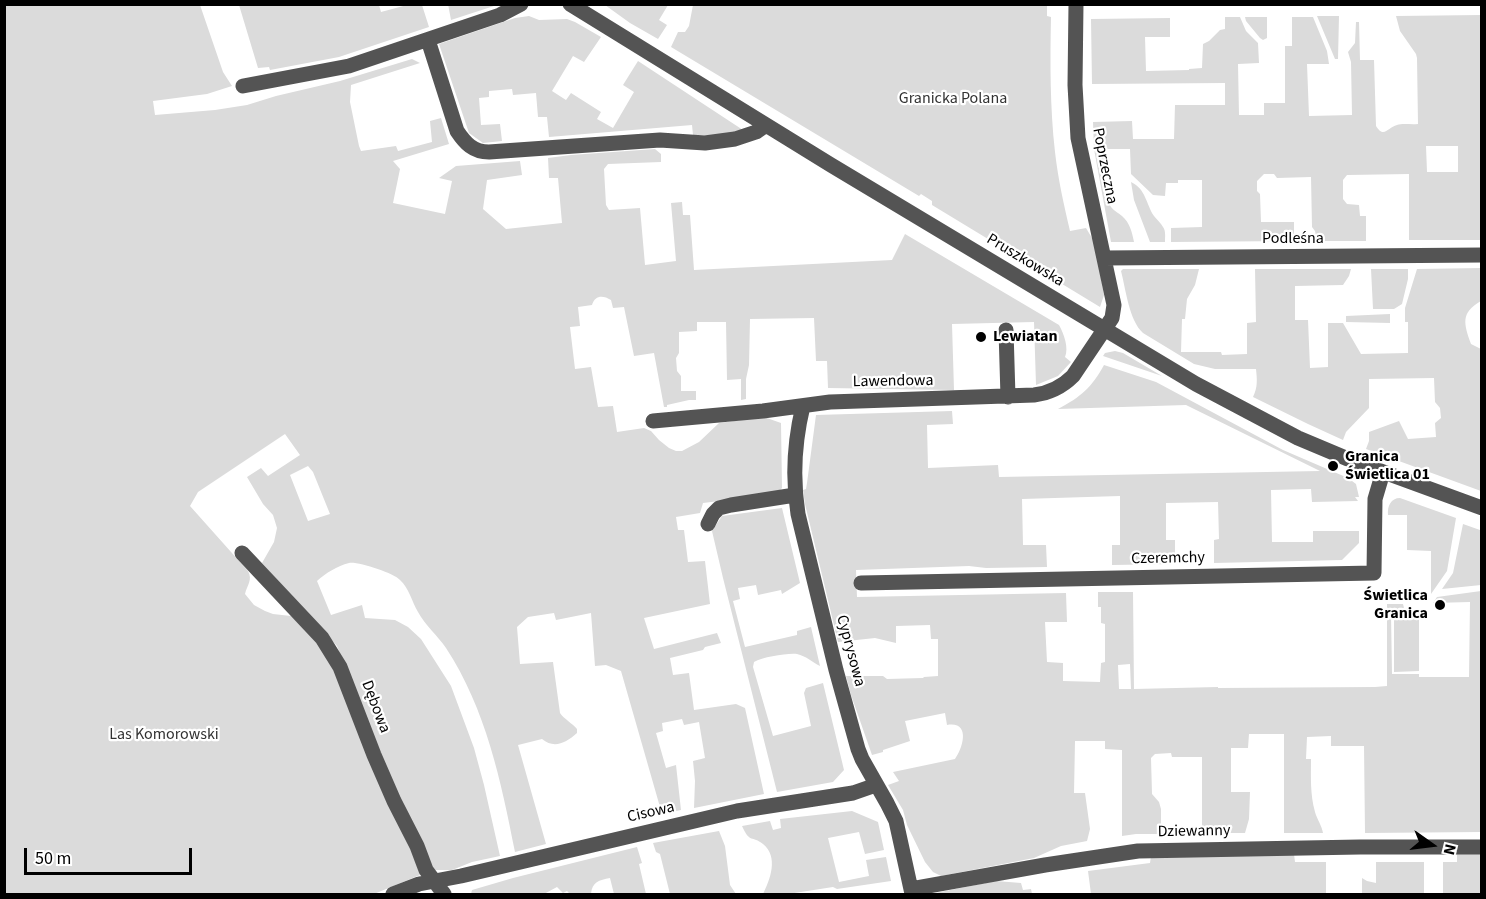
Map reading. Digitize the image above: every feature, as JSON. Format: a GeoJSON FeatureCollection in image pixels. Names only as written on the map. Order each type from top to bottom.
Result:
{"type":"FeatureCollection","features":[{"type":"Feature","properties":{"kind":"street"},"geometry":{"type":"LineString","coordinates":[[243,86],[349,66],[500,15],[521,4]]}},
{"type":"Feature","properties":{"kind":"street","name":"Pruszkowska"},"geometry":{"type":"LineString","coordinates":[[570,4],[1196,384],[1298,438],[1482,508]]}},
{"type":"Feature","properties":{"kind":"street","name":"Poprzeczna"},"geometry":{"type":"LineString","coordinates":[[1076,4],[1075,85],[1078,138],[1114,305],[1112,318],[1105,330]]}},
{"type":"Feature","properties":{"kind":"street"},"geometry":{"type":"LineString","coordinates":[[428,40],[456,131],[471,148],[477,151],[660,140],[705,143],[735,140],[756,132],[766,125]]}},
{"type":"Feature","properties":{"kind":"street","name":"Podleśna"},"geometry":{"type":"LineString","coordinates":[[1104,258],[1482,255]]}},
{"type":"Feature","properties":{"kind":"street"},"geometry":{"type":"LineString","coordinates":[[1006,330],[1008,397]]}},
{"type":"Feature","properties":{"kind":"street","name":"Lawendowa"},"geometry":{"type":"LineString","coordinates":[[653,421],[830,402],[1044,394],[1067,382],[1079,369],[1105,330]]}},
{"type":"Feature","properties":{"kind":"street","name":"Cyprysowa"},"geometry":{"type":"LineString","coordinates":[[803,406],[794,458],[798,514],[836,670],[861,759],[896,821],[911,892]]}},
{"type":"Feature","properties":{"kind":"street","name":"Czeremchy"},"geometry":{"type":"LineString","coordinates":[[861,583],[1374,573],[1375,499],[1383,472]]}},
{"type":"Feature","properties":{"kind":"street"},"geometry":{"type":"LineString","coordinates":[[708,524],[719,508],[795,495]]}},
{"type":"Feature","properties":{"kind":"street","name":"Dębowa"},"geometry":{"type":"LineString","coordinates":[[242,553],[331,650],[394,801],[417,846],[426,870],[444,894]]}},
{"type":"Feature","properties":{"kind":"street","name":"Cisowa"},"geometry":{"type":"LineString","coordinates":[[393,894],[419,884],[737,811],[853,794],[876,785]]}},
{"type":"Feature","properties":{"kind":"street","name":"Dziewanny"},"geometry":{"type":"LineString","coordinates":[[911,892],[1045,865],[1138,851],[1482,847]]}},
{"type":"Feature","properties":{"kind":"green space"},"geometry":{"type":"Polygon","coordinates":[[[448,4],[497,4],[497,5],[451,20],[448,4]]]}},
{"type":"Feature","properties":{"kind":"green space","name":"Las Komorowski"},"geometry":{"type":"Polygon","coordinates":[[[5,5],[200,5],[223,72],[232,86],[207,94],[153,101],[155,115],[247,105],[340,81],[412,59],[420,63],[351,85],[350,102],[361,151],[396,146],[398,151],[432,142],[430,121],[441,118],[449,144],[393,161],[400,169],[393,203],[445,214],[452,181],[439,178],[456,166],[520,161],[522,175],[487,180],[483,209],[506,229],[562,223],[558,178],[549,178],[548,158],[655,149],[661,154],[661,162],[608,164],[604,169],[606,205],[609,210],[640,208],[645,265],[676,261],[671,203],[682,202],[683,215],[690,215],[694,270],[892,260],[905,234],[1059,325],[1065,341],[1065,357],[1071,362],[1058,376],[1036,385],[1034,322],[952,324],[954,390],[828,388],[827,361],[816,361],[814,318],[750,319],[746,399],[741,400],[741,379],[727,380],[726,322],[697,322],[697,331],[679,332],[679,353],[676,358],[677,371],[681,376],[681,391],[696,391],[696,400],[664,407],[654,353],[634,356],[624,307],[613,308],[611,300],[602,297],[595,299],[592,305],[578,307],[580,326],[570,327],[575,369],[591,367],[598,407],[613,406],[617,432],[644,428],[651,431],[669,448],[682,451],[699,442],[719,423],[764,417],[781,423],[782,488],[777,494],[703,503],[700,513],[676,517],[678,530],[684,530],[688,562],[705,561],[710,604],[644,618],[654,649],[717,633],[721,643],[670,658],[673,675],[689,673],[694,710],[736,704],[745,708],[764,794],[694,808],[693,761],[705,758],[699,722],[684,725],[682,719],[662,723],[663,731],[656,733],[666,768],[676,765],[681,810],[662,814],[621,671],[606,665],[595,666],[591,613],[556,620],[554,613],[528,617],[517,627],[520,664],[553,662],[560,713],[577,729],[577,733],[560,744],[551,744],[542,739],[518,745],[546,844],[515,852],[498,772],[482,721],[460,671],[446,648],[421,617],[400,580],[375,568],[349,563],[332,570],[317,581],[331,615],[362,605],[365,618],[395,620],[408,627],[421,639],[451,686],[474,748],[500,856],[472,862],[452,870],[432,870],[381,759],[337,646],[262,563],[274,542],[277,528],[273,515],[263,504],[247,477],[261,468],[268,476],[300,455],[285,434],[198,492],[190,506],[248,571],[250,580],[245,594],[254,605],[273,614],[291,616],[318,642],[335,670],[412,851],[420,875],[374,894],[5,894],[5,5]],[[308,466],[290,475],[308,521],[330,514],[313,472],[308,466]]]}},
{"type":"Feature","properties":{"kind":"green space"},"geometry":{"type":"Polygon","coordinates":[[[239,5],[379,5],[381,12],[407,5],[422,5],[429,27],[339,57],[270,70],[269,67],[258,68],[239,5]]]}},
{"type":"Feature","properties":{"kind":"green space"},"geometry":{"type":"Polygon","coordinates":[[[605,5],[668,5],[659,20],[667,25],[658,39],[605,5]]]}},
{"type":"Feature","properties":{"kind":"green space","name":"Granicka Polana"},"geometry":{"type":"Polygon","coordinates":[[[693,5],[1047,5],[1047,16],[1051,17],[1052,118],[1059,182],[1070,231],[1086,228],[1095,243],[1104,295],[1100,307],[932,205],[932,201],[921,194],[919,196],[671,47],[678,32],[685,32],[689,26],[693,5]]]}},
{"type":"Feature","properties":{"kind":"green space"},"geometry":{"type":"Polygon","coordinates":[[[1481,15],[1481,240],[1409,240],[1409,174],[1347,175],[1343,180],[1343,199],[1347,204],[1359,205],[1360,216],[1366,216],[1366,241],[1317,241],[1312,227],[1311,177],[1277,178],[1274,174],[1264,174],[1257,181],[1261,222],[1294,222],[1294,241],[1171,242],[1171,228],[1202,227],[1202,180],[1178,180],[1178,183],[1166,183],[1165,196],[1153,195],[1131,174],[1130,149],[1104,149],[1104,179],[1109,202],[1127,222],[1134,242],[1111,242],[1094,149],[1093,122],[1132,121],[1133,139],[1174,139],[1175,105],[1225,105],[1225,83],[1092,84],[1091,19],[1170,18],[1170,37],[1145,37],[1146,71],[1202,68],[1203,44],[1220,30],[1225,29],[1225,17],[1240,17],[1246,31],[1258,43],[1259,63],[1238,64],[1239,115],[1264,115],[1264,103],[1285,103],[1285,46],[1292,46],[1292,17],[1313,17],[1327,51],[1329,64],[1307,64],[1309,116],[1352,115],[1351,62],[1348,52],[1355,43],[1356,22],[1359,22],[1360,60],[1374,60],[1376,126],[1384,132],[1399,124],[1418,124],[1417,58],[1400,31],[1396,16],[1481,15]],[[1426,146],[1427,172],[1458,172],[1458,146],[1426,146]]]}},
{"type":"Feature","properties":{"kind":"green space"},"geometry":{"type":"Polygon","coordinates":[[[529,16],[539,20],[567,19],[601,37],[584,62],[573,56],[552,91],[566,100],[571,93],[601,112],[597,119],[613,128],[634,92],[623,85],[638,61],[743,130],[725,134],[693,135],[692,125],[549,137],[547,117],[538,117],[536,93],[513,95],[512,89],[489,91],[489,97],[479,98],[481,125],[500,124],[502,141],[483,143],[469,133],[439,44],[515,18],[529,16]]]}},
{"type":"Feature","properties":{"kind":"green space"},"geometry":{"type":"Polygon","coordinates":[[[1317,16],[1339,16],[1338,59],[1335,59],[1317,16]]]}},
{"type":"Feature","properties":{"kind":"green space"},"geometry":{"type":"Polygon","coordinates":[[[1245,17],[1267,17],[1267,38],[1263,40],[1260,38],[1245,17]]]}},
{"type":"Feature","properties":{"kind":"green space"},"geometry":{"type":"Polygon","coordinates":[[[1131,182],[1143,193],[1154,216],[1164,229],[1165,242],[1150,242],[1134,200],[1131,182]]]}},
{"type":"Feature","properties":{"kind":"green space"},"geometry":{"type":"Polygon","coordinates":[[[1481,268],[1481,301],[1470,310],[1466,325],[1471,344],[1481,349],[1481,491],[1366,449],[1369,432],[1399,421],[1408,439],[1436,437],[1435,423],[1441,418],[1440,408],[1435,402],[1434,378],[1369,379],[1369,408],[1346,432],[1343,440],[1253,397],[1257,380],[1256,369],[1215,369],[1194,364],[1143,333],[1131,313],[1121,271],[1123,269],[1199,269],[1195,285],[1187,299],[1185,319],[1182,319],[1181,352],[1221,352],[1222,355],[1247,354],[1247,323],[1256,322],[1255,269],[1351,269],[1343,285],[1295,286],[1295,320],[1308,320],[1310,368],[1328,367],[1328,323],[1343,323],[1361,354],[1408,353],[1408,322],[1405,322],[1405,308],[1417,269],[1481,268]]]}},
{"type":"Feature","properties":{"kind":"green space"},"geometry":{"type":"Polygon","coordinates":[[[1371,269],[1408,269],[1402,304],[1394,309],[1373,309],[1371,269]]]}},
{"type":"Feature","properties":{"kind":"green space"},"geometry":{"type":"Polygon","coordinates":[[[1390,314],[1390,323],[1346,322],[1346,316],[1390,314]]]}},
{"type":"Feature","properties":{"kind":"green space"},"geometry":{"type":"Polygon","coordinates":[[[1115,351],[1123,353],[1162,376],[1103,356],[1105,353],[1115,351]]]}},
{"type":"Feature","properties":{"kind":"green space"},"geometry":{"type":"Polygon","coordinates":[[[1104,365],[1156,382],[1283,450],[1348,478],[1356,484],[1359,497],[1355,497],[1358,501],[1312,502],[1311,489],[1271,490],[1272,542],[1313,542],[1313,531],[1359,531],[1359,543],[1342,560],[1214,563],[1214,540],[1219,539],[1218,502],[1166,503],[1166,540],[1175,540],[1175,564],[1112,565],[1112,545],[1120,545],[1120,496],[1022,499],[1023,545],[1046,545],[1047,567],[969,566],[856,570],[857,597],[1066,593],[1067,622],[1045,622],[1047,662],[1063,663],[1063,681],[1100,682],[1101,663],[1105,662],[1105,624],[1101,623],[1098,592],[1133,592],[1134,689],[1375,687],[1387,686],[1387,604],[1403,604],[1404,608],[1411,608],[1414,613],[1391,614],[1392,674],[1419,674],[1419,677],[1469,677],[1470,602],[1433,603],[1437,597],[1481,591],[1481,832],[1365,833],[1364,746],[1331,746],[1331,736],[1307,737],[1306,759],[1311,759],[1312,799],[1323,833],[1284,833],[1284,734],[1249,734],[1248,748],[1231,748],[1231,792],[1250,792],[1249,819],[1245,833],[1202,833],[1202,757],[1172,757],[1171,753],[1155,754],[1151,758],[1152,794],[1159,802],[1161,809],[1161,834],[1122,836],[1122,750],[1105,749],[1105,741],[1075,741],[1074,793],[1085,793],[1090,829],[1087,841],[1061,846],[1034,858],[941,876],[933,872],[925,862],[907,825],[903,810],[888,785],[899,781],[893,772],[955,759],[962,742],[962,731],[955,725],[947,725],[945,713],[905,721],[910,741],[872,755],[846,676],[883,676],[887,679],[938,676],[938,639],[931,639],[930,625],[896,626],[896,643],[875,638],[838,642],[803,490],[806,489],[816,415],[952,411],[953,424],[927,425],[928,468],[998,465],[999,477],[1320,471],[1186,405],[1058,409],[1085,391],[1104,365]],[[1130,664],[1118,665],[1119,689],[1131,689],[1130,664]]]}},
{"type":"Feature","properties":{"kind":"green space"},"geometry":{"type":"Polygon","coordinates":[[[1400,498],[1456,518],[1447,571],[1431,594],[1431,551],[1407,550],[1407,515],[1388,515],[1390,503],[1400,498]]]}},
{"type":"Feature","properties":{"kind":"green space"},"geometry":{"type":"Polygon","coordinates":[[[782,508],[800,583],[782,594],[781,590],[758,595],[756,585],[738,588],[740,599],[733,601],[745,647],[797,635],[797,631],[811,627],[820,666],[803,656],[793,654],[758,660],[754,662],[753,667],[773,736],[811,726],[804,693],[806,688],[823,683],[844,770],[833,782],[777,792],[712,531],[722,516],[782,508]]]}},
{"type":"Feature","properties":{"kind":"green space"},"geometry":{"type":"Polygon","coordinates":[[[1463,524],[1480,530],[1481,525],[1481,585],[1442,589],[1453,573],[1463,524]]]}},
{"type":"Feature","properties":{"kind":"green space"},"geometry":{"type":"Polygon","coordinates":[[[1394,616],[1419,616],[1419,671],[1394,672],[1394,616]]]}},
{"type":"Feature","properties":{"kind":"green space"},"geometry":{"type":"Polygon","coordinates":[[[852,811],[878,822],[884,850],[865,854],[859,832],[828,838],[839,882],[869,876],[866,860],[886,857],[891,881],[788,894],[763,894],[772,869],[771,855],[763,844],[747,835],[742,826],[770,821],[773,830],[781,828],[780,819],[852,811]]]}},
{"type":"Feature","properties":{"kind":"green space"},"geometry":{"type":"Polygon","coordinates":[[[719,831],[725,846],[730,885],[736,894],[670,894],[660,854],[656,852],[653,843],[719,831]]]}},
{"type":"Feature","properties":{"kind":"green space"},"geometry":{"type":"Polygon","coordinates":[[[637,847],[642,863],[639,864],[646,894],[614,894],[610,878],[597,882],[591,894],[570,894],[567,891],[563,893],[557,887],[544,894],[471,894],[472,890],[513,878],[637,847]]]}},
{"type":"Feature","properties":{"kind":"green space"},"geometry":{"type":"Polygon","coordinates":[[[1457,853],[1481,853],[1481,894],[1443,894],[1443,862],[1457,862],[1457,853]]]}},
{"type":"Feature","properties":{"kind":"green space"},"geometry":{"type":"Polygon","coordinates":[[[1294,854],[1295,862],[1326,862],[1326,894],[1091,894],[1088,871],[1150,863],[1151,856],[1294,854]]]}},
{"type":"Feature","properties":{"kind":"green space"},"geometry":{"type":"Polygon","coordinates":[[[1376,862],[1424,862],[1424,894],[1362,894],[1362,878],[1376,883],[1376,862]]]}},
{"type":"Feature","properties":{"kind":"green space"},"geometry":{"type":"Polygon","coordinates":[[[996,881],[1021,883],[1023,890],[1031,889],[1032,894],[930,894],[996,881]]]}},
{"type":"Feature","properties":{"kind":"place","name":"Lewiatan"},"geometry":{"type":"Point","coordinates":[981,337]}},
{"type":"Feature","properties":{"kind":"place","name":"Granica Świetlica 01"},"geometry":{"type":"Point","coordinates":[1333,466]}},
{"type":"Feature","properties":{"kind":"place","name":"Świetlica Granica"},"geometry":{"type":"Point","coordinates":[1440,605]}}]}
